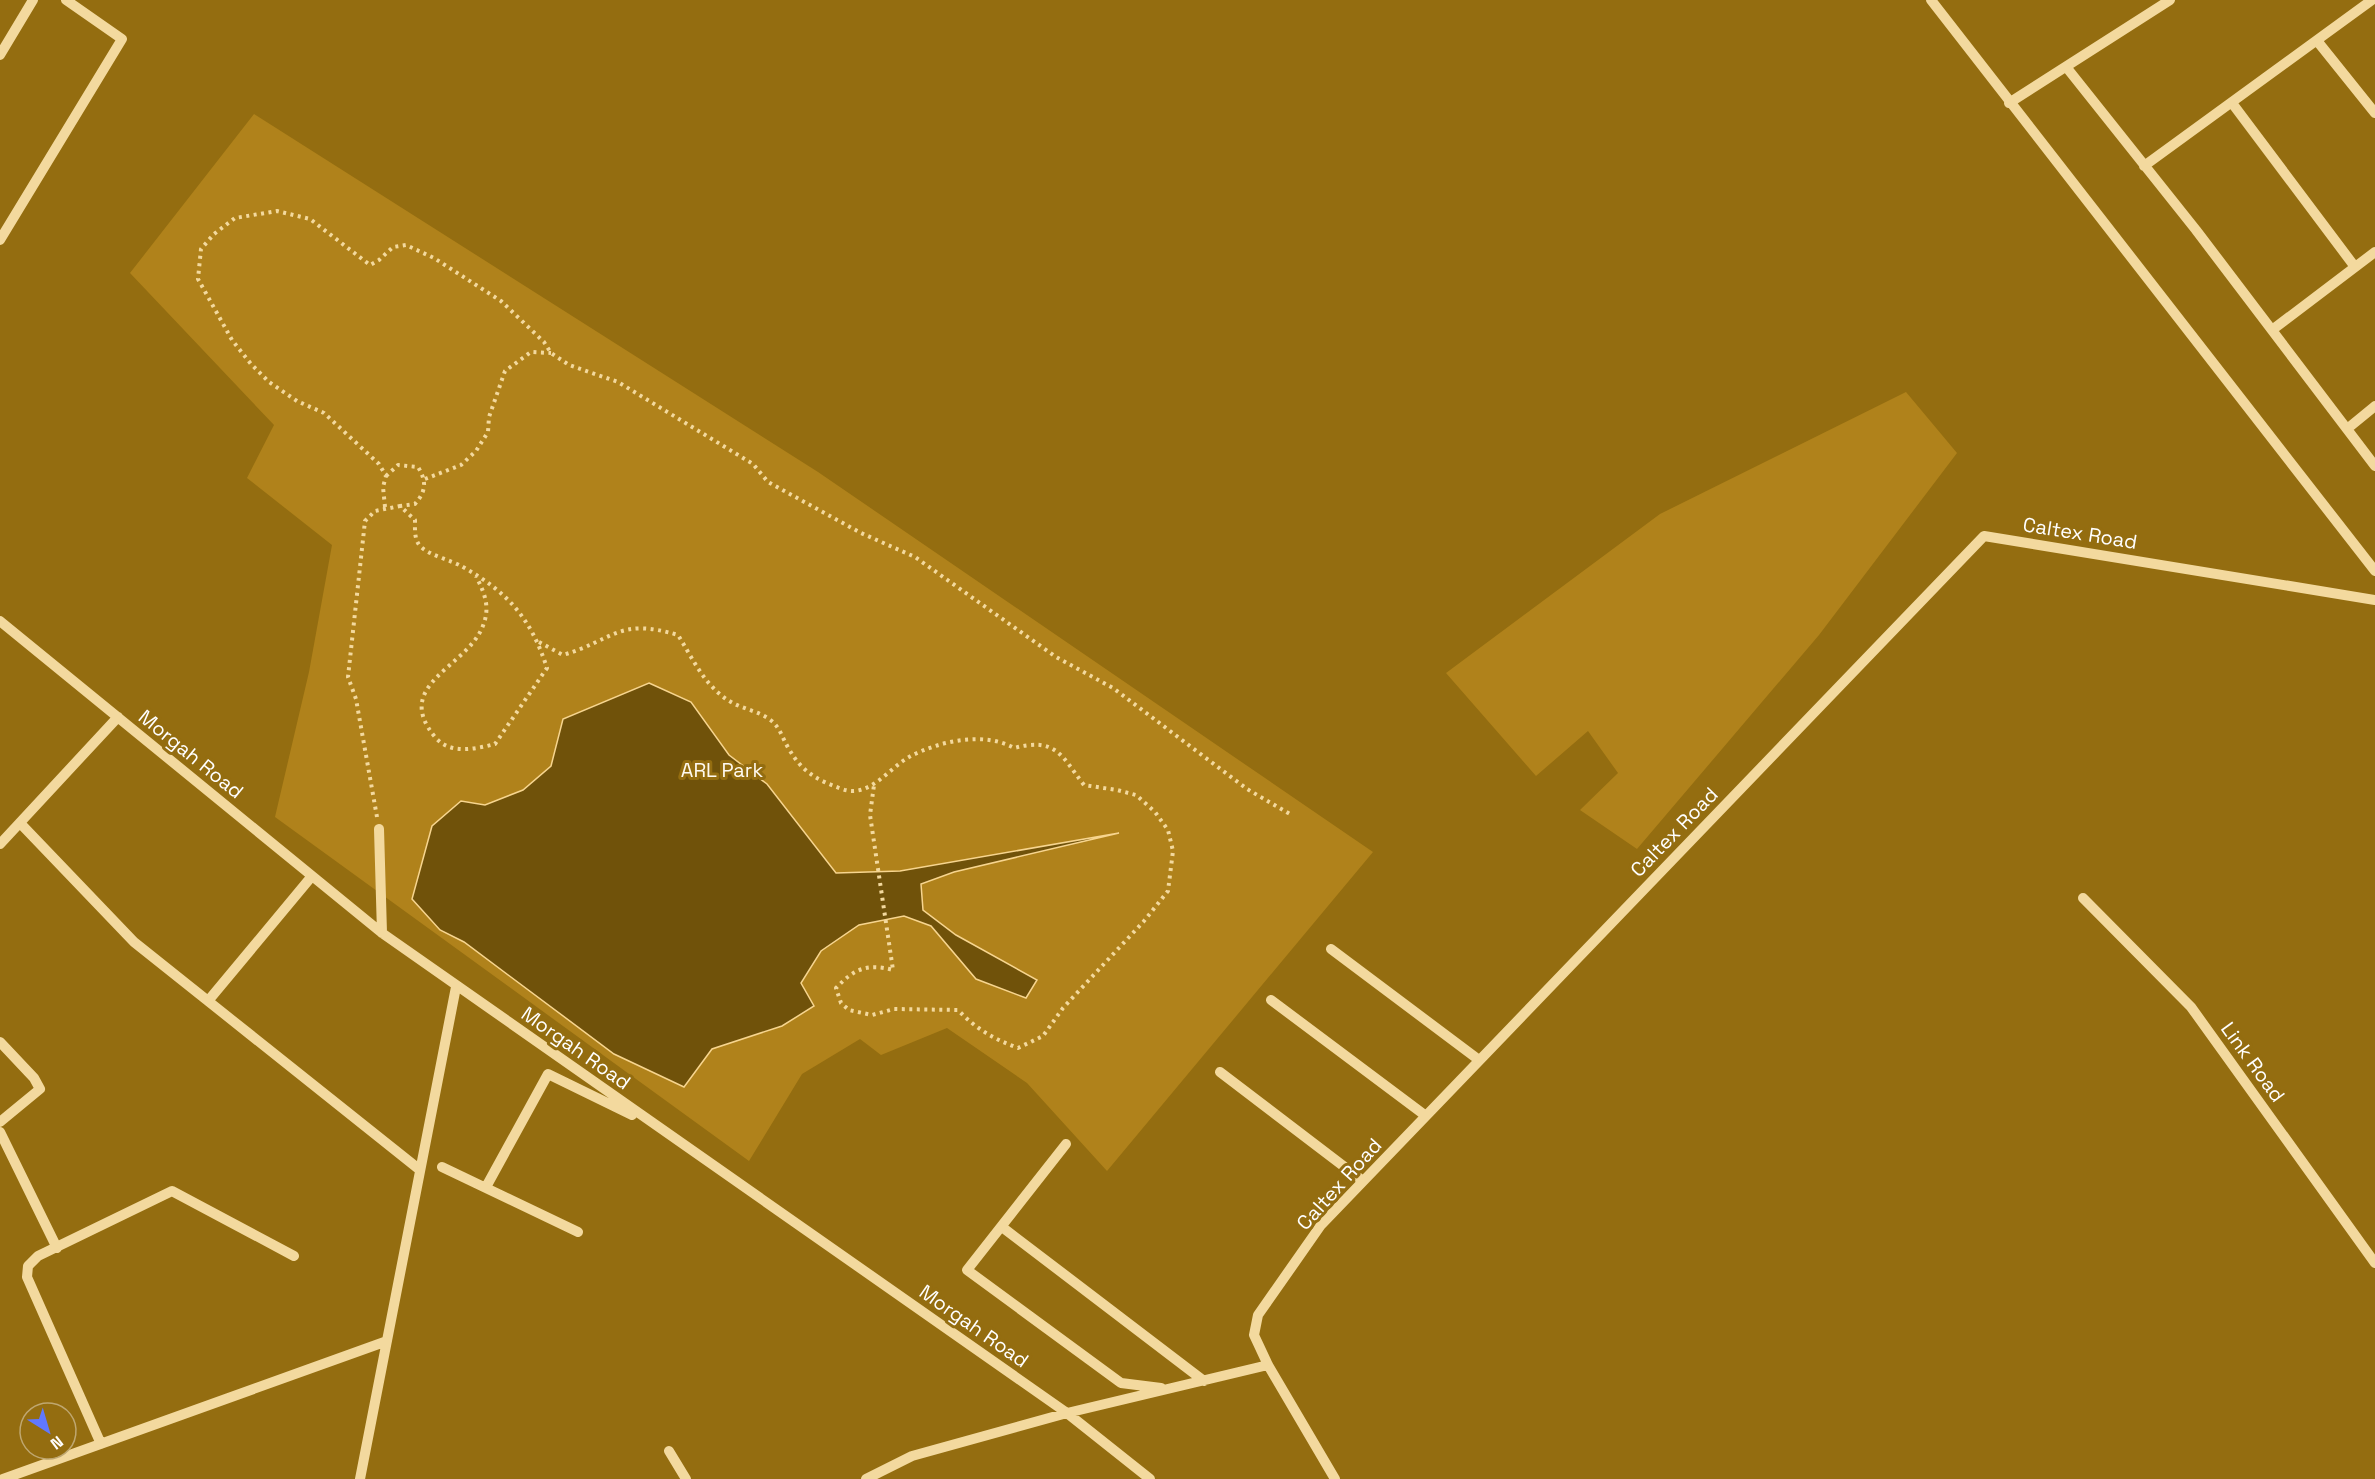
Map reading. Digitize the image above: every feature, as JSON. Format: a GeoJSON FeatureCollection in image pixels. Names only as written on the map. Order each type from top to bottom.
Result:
{"type":"FeatureCollection","features":[{"type":"Feature","properties":{"kind":"street"},"geometry":{"type":"LineString","coordinates":[[0,55],[33,0]]}},
{"type":"Feature","properties":{"kind":"street"},"geometry":{"type":"LineString","coordinates":[[0,240],[4,220],[122,39],[66,0]]}},
{"type":"Feature","properties":{"kind":"street"},"geometry":{"type":"LineString","coordinates":[[1931,0],[2375,571]]}},
{"type":"Feature","properties":{"kind":"street"},"geometry":{"type":"LineString","coordinates":[[2009,103],[2170,0]]}},
{"type":"Feature","properties":{"kind":"street"},"geometry":{"type":"LineString","coordinates":[[2144,166],[2318,42],[2372,0]]}},
{"type":"Feature","properties":{"kind":"street"},"geometry":{"type":"LineString","coordinates":[[2318,42],[2375,113]]}},
{"type":"Feature","properties":{"kind":"street"},"geometry":{"type":"LineString","coordinates":[[2067,68],[2375,466]]}},
{"type":"Feature","properties":{"kind":"street"},"geometry":{"type":"LineString","coordinates":[[2232,103],[2355,267]]}},
{"type":"Feature","properties":{"kind":"street"},"geometry":{"type":"LineString","coordinates":[[2272,330],[2375,252]]}},
{"type":"Feature","properties":{"kind":"street"},"geometry":{"type":"LineString","coordinates":[[2347,429],[2375,406]]}},
{"type":"Feature","properties":{"kind":"street","name":"Caltex Road"},"geometry":{"type":"LineString","coordinates":[[1335,1479],[1268,1365],[1254,1335],[1258,1315],[1322,1225],[1363,1181],[1984,536],[2375,600]]}},
{"type":"Feature","properties":{"kind":"street","name":"Morgah Road"},"geometry":{"type":"LineString","coordinates":[[0,621],[382,933],[1067,1413],[1150,1479]]}},
{"type":"Feature","properties":{"kind":"street"},"geometry":{"type":"LineString","coordinates":[[0,844],[118,717]]}},
{"type":"Feature","properties":{"kind":"street"},"geometry":{"type":"LineString","coordinates":[[20,823],[134,942],[420,1170]]}},
{"type":"Feature","properties":{"kind":"street"},"geometry":{"type":"LineString","coordinates":[[379,830],[382,933]]}},
{"type":"Feature","properties":{"kind":"street"},"geometry":{"type":"LineString","coordinates":[[208,1001],[312,876]]}},
{"type":"Feature","properties":{"kind":"street","name":"Link Road"},"geometry":{"type":"LineString","coordinates":[[2083,898],[2191,1007],[2375,1263]]}},
{"type":"Feature","properties":{"kind":"street"},"geometry":{"type":"LineString","coordinates":[[1331,949],[1479,1060]]}},
{"type":"Feature","properties":{"kind":"street"},"geometry":{"type":"LineString","coordinates":[[360,1479],[456,987]]}},
{"type":"Feature","properties":{"kind":"street"},"geometry":{"type":"LineString","coordinates":[[1271,1000],[1426,1116]]}},
{"type":"Feature","properties":{"kind":"street"},"geometry":{"type":"LineString","coordinates":[[0,1042],[34,1078],[40,1089],[0,1122]]}},
{"type":"Feature","properties":{"kind":"street"},"geometry":{"type":"LineString","coordinates":[[1220,1072],[1363,1181]]}},
{"type":"Feature","properties":{"kind":"street"},"geometry":{"type":"LineString","coordinates":[[486,1187],[548,1074],[662,1130]]}},
{"type":"Feature","properties":{"kind":"street"},"geometry":{"type":"LineString","coordinates":[[0,1132],[57,1248]]}},
{"type":"Feature","properties":{"kind":"street"},"geometry":{"type":"LineString","coordinates":[[1066,1144],[967,1270],[1121,1383],[1170,1389]]}},
{"type":"Feature","properties":{"kind":"street"},"geometry":{"type":"LineString","coordinates":[[442,1167],[578,1232]]}},
{"type":"Feature","properties":{"kind":"street"},"geometry":{"type":"LineString","coordinates":[[101,1444],[27,1277],[28,1266],[38,1257],[172,1191],[294,1256]]}},
{"type":"Feature","properties":{"kind":"street"},"geometry":{"type":"LineString","coordinates":[[1002,1227],[1204,1381]]}},
{"type":"Feature","properties":{"kind":"street"},"geometry":{"type":"LineString","coordinates":[[3,1479],[387,1341]]}},
{"type":"Feature","properties":{"kind":"street"},"geometry":{"type":"LineString","coordinates":[[866,1479],[912,1456],[1067,1413],[1268,1365]]}},
{"type":"Feature","properties":{"kind":"street"},"geometry":{"type":"LineString","coordinates":[[669,1451],[686,1479]]}},
{"type":"Feature","properties":{"kind":"path"},"geometry":{"type":"LineString","coordinates":[[387,476],[379,464],[324,413],[297,401],[269,382],[232,340],[198,279],[201,249],[235,218],[277,211],[310,219],[370,265],[380,261],[393,247],[406,244],[434,258],[501,301],[544,342],[551,353],[569,364],[618,382],[753,464],[768,482],[861,532],[915,557],[1056,657],[1113,688],[1247,789],[1290,814]]}},
{"type":"Feature","properties":{"kind":"path"},"geometry":{"type":"LineString","coordinates":[[425,479],[461,465],[476,451],[488,432],[489,417],[505,371],[531,352],[551,353]]}},
{"type":"Feature","properties":{"kind":"path"},"geometry":{"type":"LineString","coordinates":[[379,830],[356,699],[348,677],[365,521],[375,511],[385,507],[415,504],[424,493],[425,479],[418,467],[398,465],[387,476],[383,487],[385,507]]}},
{"type":"Feature","properties":{"kind":"path"},"geometry":{"type":"LineString","coordinates":[[400,506],[415,520],[415,537],[421,547],[464,567],[503,596],[527,620],[538,642],[547,669],[495,744],[467,751],[440,743],[424,724],[422,700],[433,678],[473,646],[483,626],[487,597],[476,576]]}},
{"type":"Feature","properties":{"kind":"path"},"geometry":{"type":"LineString","coordinates":[[538,642],[563,655],[631,627],[658,629],[678,635],[706,680],[732,703],[769,719],[782,732],[788,747],[805,772],[845,790],[874,784],[909,757],[961,740],[999,740],[1014,748],[1034,743],[1055,749],[1084,785],[1136,795],[1155,812],[1168,830],[1173,851],[1168,891],[1144,921],[1064,1008],[1043,1036],[1018,1048],[998,1041],[974,1027],[958,1010],[894,1009],[872,1015],[849,1010],[840,1003],[836,988],[861,967],[880,966],[893,970],[873,835],[870,800],[874,784]]}},
{"type":"Feature","properties":{"kind":"green space","name":"ARL Park"},"geometry":{"type":"Polygon","coordinates":[[[254,114],[818,472],[1373,852],[1107,1171],[1027,1083],[947,1028],[881,1055],[860,1039],[802,1074],[749,1161],[275,817],[309,672],[332,545],[247,478],[274,425],[130,273],[254,114]]]}},
{"type":"Feature","properties":{"kind":"green space"},"geometry":{"type":"Polygon","coordinates":[[[1906,392],[1957,453],[1819,635],[1637,849],[1580,810],[1618,773],[1588,731],[1536,776],[1446,673],[1660,514],[1906,392]]]}},
{"type":"Feature","properties":{"kind":"shaded area"},"geometry":{"type":"Polygon","coordinates":[[[649,683],[691,702],[729,755],[767,784],[836,873],[900,871],[1119,833],[954,872],[921,884],[923,910],[956,935],[1037,980],[1026,998],[976,979],[931,926],[904,916],[859,925],[821,951],[801,983],[814,1006],[782,1026],[712,1049],[684,1087],[614,1054],[464,942],[440,930],[412,899],[432,826],[461,801],[485,805],[523,790],[551,766],[563,719],[649,683]]]}}]}
